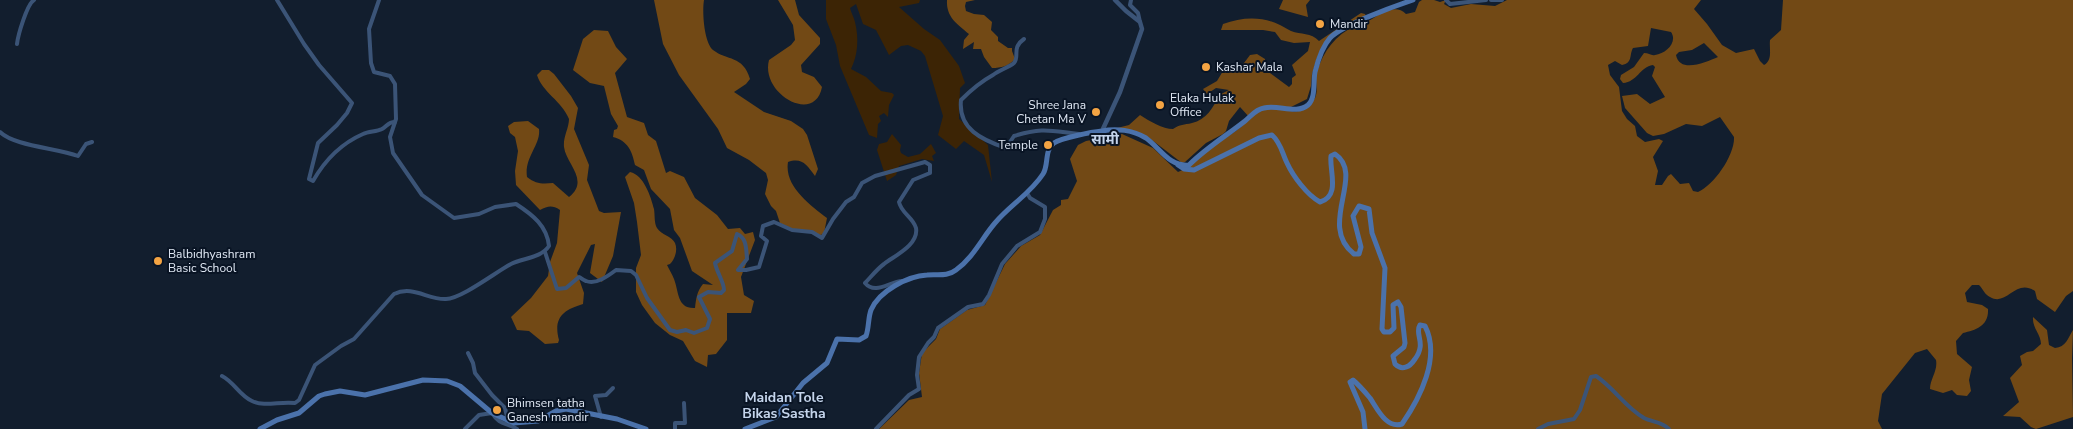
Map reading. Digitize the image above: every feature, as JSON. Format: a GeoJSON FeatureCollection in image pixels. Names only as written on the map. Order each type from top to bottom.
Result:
{"type":"FeatureCollection","features":[{"type":"Feature","properties":{"kind":"main road"},"geometry":{"type":"LineString","coordinates":[[1178,165],[1189,165],[1205,149],[1257,110],[1271,107],[1297,109],[1308,105],[1312,99],[1315,70],[1321,52],[1330,38],[1346,27],[1396,5],[1413,0]]}},
{"type":"Feature","properties":{"kind":"main road"},"geometry":{"type":"LineString","coordinates":[[746,429],[776,417],[803,383],[827,363],[837,340],[841,338],[859,340],[866,336],[870,315],[876,302],[887,291],[920,276],[946,275],[960,268],[994,224],[1027,193],[1045,171],[1051,145],[1062,140],[1102,131],[1125,130],[1140,135],[1184,170],[1194,170],[1259,138],[1272,135],[1280,144],[1287,164],[1296,178],[1320,202],[1327,198],[1333,186],[1331,156],[1335,154],[1340,158],[1346,176],[1339,214],[1339,233],[1348,248],[1354,254],[1359,254],[1362,249],[1353,216],[1359,206],[1369,209],[1372,233],[1385,268],[1382,329],[1384,332],[1390,332],[1394,328],[1393,305],[1398,302],[1401,308],[1406,343],[1394,356],[1395,364],[1402,368],[1406,367],[1417,356],[1421,347],[1417,329],[1420,325],[1426,326],[1430,338],[1429,360],[1419,397],[1402,424],[1398,427],[1392,427],[1385,422],[1358,384],[1354,380],[1350,382],[1363,412],[1365,429]]}},
{"type":"Feature","properties":{"kind":"main road"},"geometry":{"type":"LineString","coordinates":[[260,429],[284,417],[299,413],[319,396],[325,394],[340,391],[365,395],[423,380],[447,380],[460,386],[492,413],[514,423],[538,421],[556,411],[566,409],[617,419],[646,429]]}},
{"type":"Feature","properties":{"kind":"street"},"geometry":{"type":"LineString","coordinates":[[17,44],[18,32],[25,19],[26,11],[34,0]]}},
{"type":"Feature","properties":{"kind":"street"},"geometry":{"type":"LineString","coordinates":[[277,0],[314,58],[352,103],[347,114],[318,144],[309,179],[313,181],[324,162],[340,147],[364,134],[395,122]]}},
{"type":"Feature","properties":{"kind":"street"},"geometry":{"type":"LineString","coordinates":[[222,376],[231,380],[250,400],[264,404],[276,402],[294,403],[299,400],[315,365],[354,339],[394,294],[401,290],[424,293],[448,300],[464,294],[514,263],[545,252],[549,246],[548,237],[542,226],[532,214],[516,204],[495,207],[479,214],[454,218],[422,195],[393,153],[390,137],[395,122],[396,84],[390,76],[374,72],[371,63],[370,29],[379,0]]}},
{"type":"Feature","properties":{"kind":"street"},"geometry":{"type":"LineString","coordinates":[[1115,0],[1140,22]]}},
{"type":"Feature","properties":{"kind":"street"},"geometry":{"type":"LineString","coordinates":[[1102,131],[1120,92],[1142,29],[1138,13],[1130,5],[1131,0]]}},
{"type":"Feature","properties":{"kind":"street"},"geometry":{"type":"LineString","coordinates":[[1446,0],[1450,4],[1486,0]]}},
{"type":"Feature","properties":{"kind":"street"},"geometry":{"type":"LineString","coordinates":[[1491,0],[1502,0]]}},
{"type":"Feature","properties":{"kind":"street"},"geometry":{"type":"LineString","coordinates":[[1024,39],[1018,43],[1015,50],[1017,57],[1014,62],[992,75],[962,100],[960,111],[963,122],[986,140],[1006,148],[1014,136],[1045,129],[1086,135]]}},
{"type":"Feature","properties":{"kind":"street"},"geometry":{"type":"LineString","coordinates":[[0,132],[8,139],[61,150],[78,156],[86,144],[92,142]]}},
{"type":"Feature","properties":{"kind":"street"},"geometry":{"type":"LineString","coordinates":[[545,252],[557,289],[566,288],[579,277],[592,282],[606,278],[616,270],[631,271],[636,276],[647,298],[670,330],[677,332],[686,330],[694,333],[708,328],[710,319],[699,297],[708,292],[721,293],[724,290],[724,284],[718,275],[715,263],[732,251],[737,234],[745,241],[748,259],[738,270],[759,267],[767,241],[761,236],[763,226],[774,222],[792,230],[812,232],[822,238],[833,219],[846,202],[854,197],[862,183],[874,176],[926,162],[930,166],[930,173],[913,180],[899,202],[901,208],[914,223],[916,230],[914,237],[907,248],[880,267],[865,284],[875,290],[892,282],[907,281]]}},
{"type":"Feature","properties":{"kind":"street"},"geometry":{"type":"LineString","coordinates":[[876,429],[909,396],[919,389],[917,375],[919,357],[934,337],[938,328],[968,307],[983,304],[989,296],[1002,264],[1017,246],[1040,232],[1045,208],[1030,198],[1027,193]]}},
{"type":"Feature","properties":{"kind":"street"},"geometry":{"type":"LineString","coordinates":[[468,354],[473,363],[475,373],[505,408],[508,421]]}},
{"type":"Feature","properties":{"kind":"street"},"geometry":{"type":"LineString","coordinates":[[1538,429],[1548,424],[1574,419],[1580,410],[1592,377],[1596,376],[1608,385],[1620,400],[1644,418],[1666,426],[1669,429]]}},
{"type":"Feature","properties":{"kind":"street"},"geometry":{"type":"LineString","coordinates":[[600,417],[594,396],[606,394],[613,388]]}},
{"type":"Feature","properties":{"kind":"street"},"geometry":{"type":"LineString","coordinates":[[675,429],[676,423],[685,423],[684,403]]}},
{"type":"Feature","properties":{"kind":"street"},"geometry":{"type":"LineString","coordinates":[[465,429],[479,415],[492,413],[496,420],[502,424],[517,429]]}},
{"type":"Feature","properties":{"kind":"shaded area"},"geometry":{"type":"Polygon","coordinates":[[[654,0],[704,0],[704,27],[710,46],[718,53],[739,62],[747,71],[750,79],[734,92],[764,112],[791,121],[803,129],[807,135],[818,169],[815,176],[804,163],[793,161],[788,162],[788,171],[794,187],[813,207],[827,218],[824,233],[821,235],[793,230],[780,223],[776,211],[765,194],[768,180],[766,173],[749,160],[727,148],[718,129],[679,75],[663,44],[654,0]]]}},
{"type":"Feature","properties":{"kind":"shaded area"},"geometry":{"type":"Polygon","coordinates":[[[778,0],[795,0],[799,15],[820,38],[820,44],[801,65],[802,72],[814,77],[822,87],[817,98],[809,104],[800,104],[780,94],[772,84],[768,72],[769,60],[791,45],[795,40],[793,25],[778,0]]]}},
{"type":"Feature","properties":{"kind":"shaded area"},"geometry":{"type":"Polygon","coordinates":[[[826,0],[920,0],[919,3],[899,7],[940,40],[959,66],[965,83],[960,88],[959,119],[988,145],[992,182],[984,155],[964,141],[956,149],[938,135],[943,116],[925,56],[921,51],[908,45],[901,46],[889,55],[876,30],[863,24],[856,4],[850,8],[857,34],[855,58],[851,69],[866,77],[881,91],[894,95],[889,105],[888,117],[884,113],[879,116],[881,121],[878,124],[877,138],[869,135],[840,66],[836,45],[826,19],[826,0]]]}},
{"type":"Feature","properties":{"kind":"shaded area"},"geometry":{"type":"Polygon","coordinates":[[[947,0],[975,0],[966,2],[966,11],[984,15],[992,22],[991,30],[998,37],[998,41],[1008,48],[1012,48],[1015,59],[1005,66],[992,68],[981,49],[973,49],[974,42],[963,49],[964,40],[969,34],[950,16],[947,0]]]}},
{"type":"Feature","properties":{"kind":"shaded area"},"geometry":{"type":"Polygon","coordinates":[[[1283,0],[1310,0],[1306,5],[1308,17],[1279,9],[1283,0]]]}},
{"type":"Feature","properties":{"kind":"shaded area"},"geometry":{"type":"Polygon","coordinates":[[[1422,0],[1440,2],[1446,0],[1444,4],[1451,8],[1471,4],[1495,6],[1507,0],[1701,0],[1694,9],[1722,45],[1736,53],[1754,49],[1764,65],[1770,57],[1770,40],[1781,30],[1783,0],[2073,0],[2073,291],[2066,296],[2055,312],[2037,299],[2035,291],[2028,288],[2016,290],[1996,299],[1987,295],[1979,285],[1972,285],[1965,293],[1967,302],[1982,305],[1988,309],[1988,315],[1981,326],[1963,333],[1956,341],[1957,354],[1972,367],[1969,380],[1971,391],[1967,396],[1957,395],[1952,390],[1943,393],[1930,389],[1936,368],[1936,360],[1927,349],[1915,353],[1882,394],[1878,421],[1882,429],[879,429],[909,400],[922,397],[919,373],[922,353],[936,339],[940,329],[967,310],[985,305],[1005,264],[1021,246],[1040,235],[1053,210],[1061,205],[1061,200],[1068,199],[1077,181],[1070,159],[1078,145],[1086,141],[1122,134],[1153,148],[1178,172],[1188,167],[1250,118],[1240,107],[1229,121],[1223,134],[1206,143],[1182,163],[1148,137],[1117,128],[1129,125],[1140,115],[1169,129],[1201,119],[1212,108],[1219,95],[1229,90],[1216,88],[1207,94],[1203,89],[1217,81],[1226,66],[1241,67],[1250,55],[1257,54],[1265,59],[1266,73],[1270,73],[1289,87],[1292,84],[1292,78],[1296,75],[1292,65],[1308,51],[1310,42],[1294,43],[1281,40],[1275,32],[1263,30],[1221,30],[1223,24],[1252,18],[1266,20],[1291,31],[1313,36],[1319,41],[1361,13],[1365,14],[1366,16],[1336,31],[1317,58],[1307,99],[1291,107],[1290,111],[1298,111],[1308,107],[1315,98],[1317,71],[1327,50],[1336,39],[1357,25],[1389,10],[1394,9],[1406,14],[1415,12],[1419,2],[1422,0]],[[1651,28],[1648,46],[1633,48],[1629,61],[1625,64],[1622,65],[1615,61],[1608,65],[1610,75],[1619,87],[1622,111],[1635,126],[1637,136],[1645,142],[1659,139],[1663,141],[1653,157],[1658,171],[1655,185],[1662,185],[1671,174],[1680,184],[1689,183],[1693,191],[1698,192],[1711,183],[1722,169],[1731,152],[1734,137],[1720,117],[1702,126],[1686,124],[1664,134],[1653,136],[1647,133],[1625,108],[1622,96],[1637,94],[1650,104],[1665,97],[1652,76],[1655,67],[1653,65],[1628,82],[1623,83],[1620,79],[1621,75],[1634,67],[1644,53],[1659,54],[1670,47],[1673,40],[1671,32],[1651,28]],[[1704,43],[1692,50],[1679,52],[1676,55],[1678,61],[1683,64],[1694,65],[1718,57],[1704,43]]]}},
{"type":"Feature","properties":{"kind":"shaded area"},"geometry":{"type":"Polygon","coordinates":[[[594,30],[608,31],[616,47],[627,59],[615,73],[627,117],[644,123],[648,135],[656,141],[666,173],[670,171],[684,177],[695,198],[717,215],[728,229],[740,228],[745,234],[753,232],[755,240],[741,277],[744,295],[754,301],[751,313],[727,313],[727,340],[716,354],[708,355],[707,367],[695,361],[683,341],[670,335],[655,323],[642,305],[636,292],[636,268],[641,255],[634,203],[625,177],[630,172],[639,177],[646,187],[654,209],[657,228],[675,243],[675,257],[667,265],[682,303],[689,308],[695,308],[698,292],[703,284],[713,285],[692,271],[680,238],[674,230],[670,209],[651,189],[644,170],[635,165],[626,144],[613,137],[614,130],[618,126],[611,114],[604,86],[590,83],[573,70],[583,39],[594,30]]]}},
{"type":"Feature","properties":{"kind":"shaded area"},"geometry":{"type":"Polygon","coordinates":[[[542,70],[549,70],[554,74],[578,108],[574,129],[589,165],[587,180],[599,211],[604,213],[621,212],[613,256],[602,282],[590,273],[595,244],[591,245],[577,273],[584,293],[583,304],[570,309],[561,316],[557,326],[558,343],[545,344],[529,331],[517,330],[511,317],[531,298],[548,276],[550,262],[557,243],[560,210],[550,207],[540,210],[516,185],[515,171],[518,151],[515,137],[510,133],[508,126],[514,122],[528,121],[539,129],[538,140],[528,163],[527,177],[539,183],[553,183],[569,197],[575,191],[577,178],[564,147],[569,119],[562,107],[543,87],[537,75],[542,70]]]}},
{"type":"Feature","properties":{"kind":"shaded area"},"geometry":{"type":"Polygon","coordinates":[[[892,134],[901,145],[901,153],[908,157],[920,154],[931,144],[936,153],[932,156],[934,161],[922,159],[899,166],[896,175],[887,181],[877,150],[879,144],[887,142],[892,134]]]}},
{"type":"Feature","properties":{"kind":"shaded area"},"geometry":{"type":"Polygon","coordinates":[[[2033,317],[2047,330],[2049,345],[2055,348],[2064,344],[2073,330],[2073,417],[2036,429],[2020,417],[2003,416],[2019,402],[2010,378],[2022,365],[2020,356],[2033,351],[2041,344],[2033,317]]]}},
{"type":"Feature","properties":{"kind":"place","name":"Mandir"},"geometry":{"type":"Point","coordinates":[1320,24]}},
{"type":"Feature","properties":{"kind":"place","name":"Kashar Mala"},"geometry":{"type":"Point","coordinates":[1206,67]}},
{"type":"Feature","properties":{"kind":"place","name":"Elaka Hulak Office"},"geometry":{"type":"Point","coordinates":[1160,105]}},
{"type":"Feature","properties":{"kind":"place","name":"Shree Jana Chetan Ma V"},"geometry":{"type":"Point","coordinates":[1096,112]}},
{"type":"Feature","properties":{"kind":"place","name":"Temple"},"geometry":{"type":"Point","coordinates":[1048,145]}},
{"type":"Feature","properties":{"kind":"place","name":"Balbidhyashram Basic School"},"geometry":{"type":"Point","coordinates":[158,261]}},
{"type":"Feature","properties":{"kind":"place","name":"Bhimsen tatha Ganesh mandir"},"geometry":{"type":"Point","coordinates":[497,410]}},
{"type":"Feature","properties":{"kind":"district","name":"सामी"},"geometry":{"type":"Point","coordinates":[1105,139]}},
{"type":"Feature","properties":{"kind":"district","name":"Maidan Tole Bikas Sastha"},"geometry":{"type":"Point","coordinates":[784,406]}}]}
